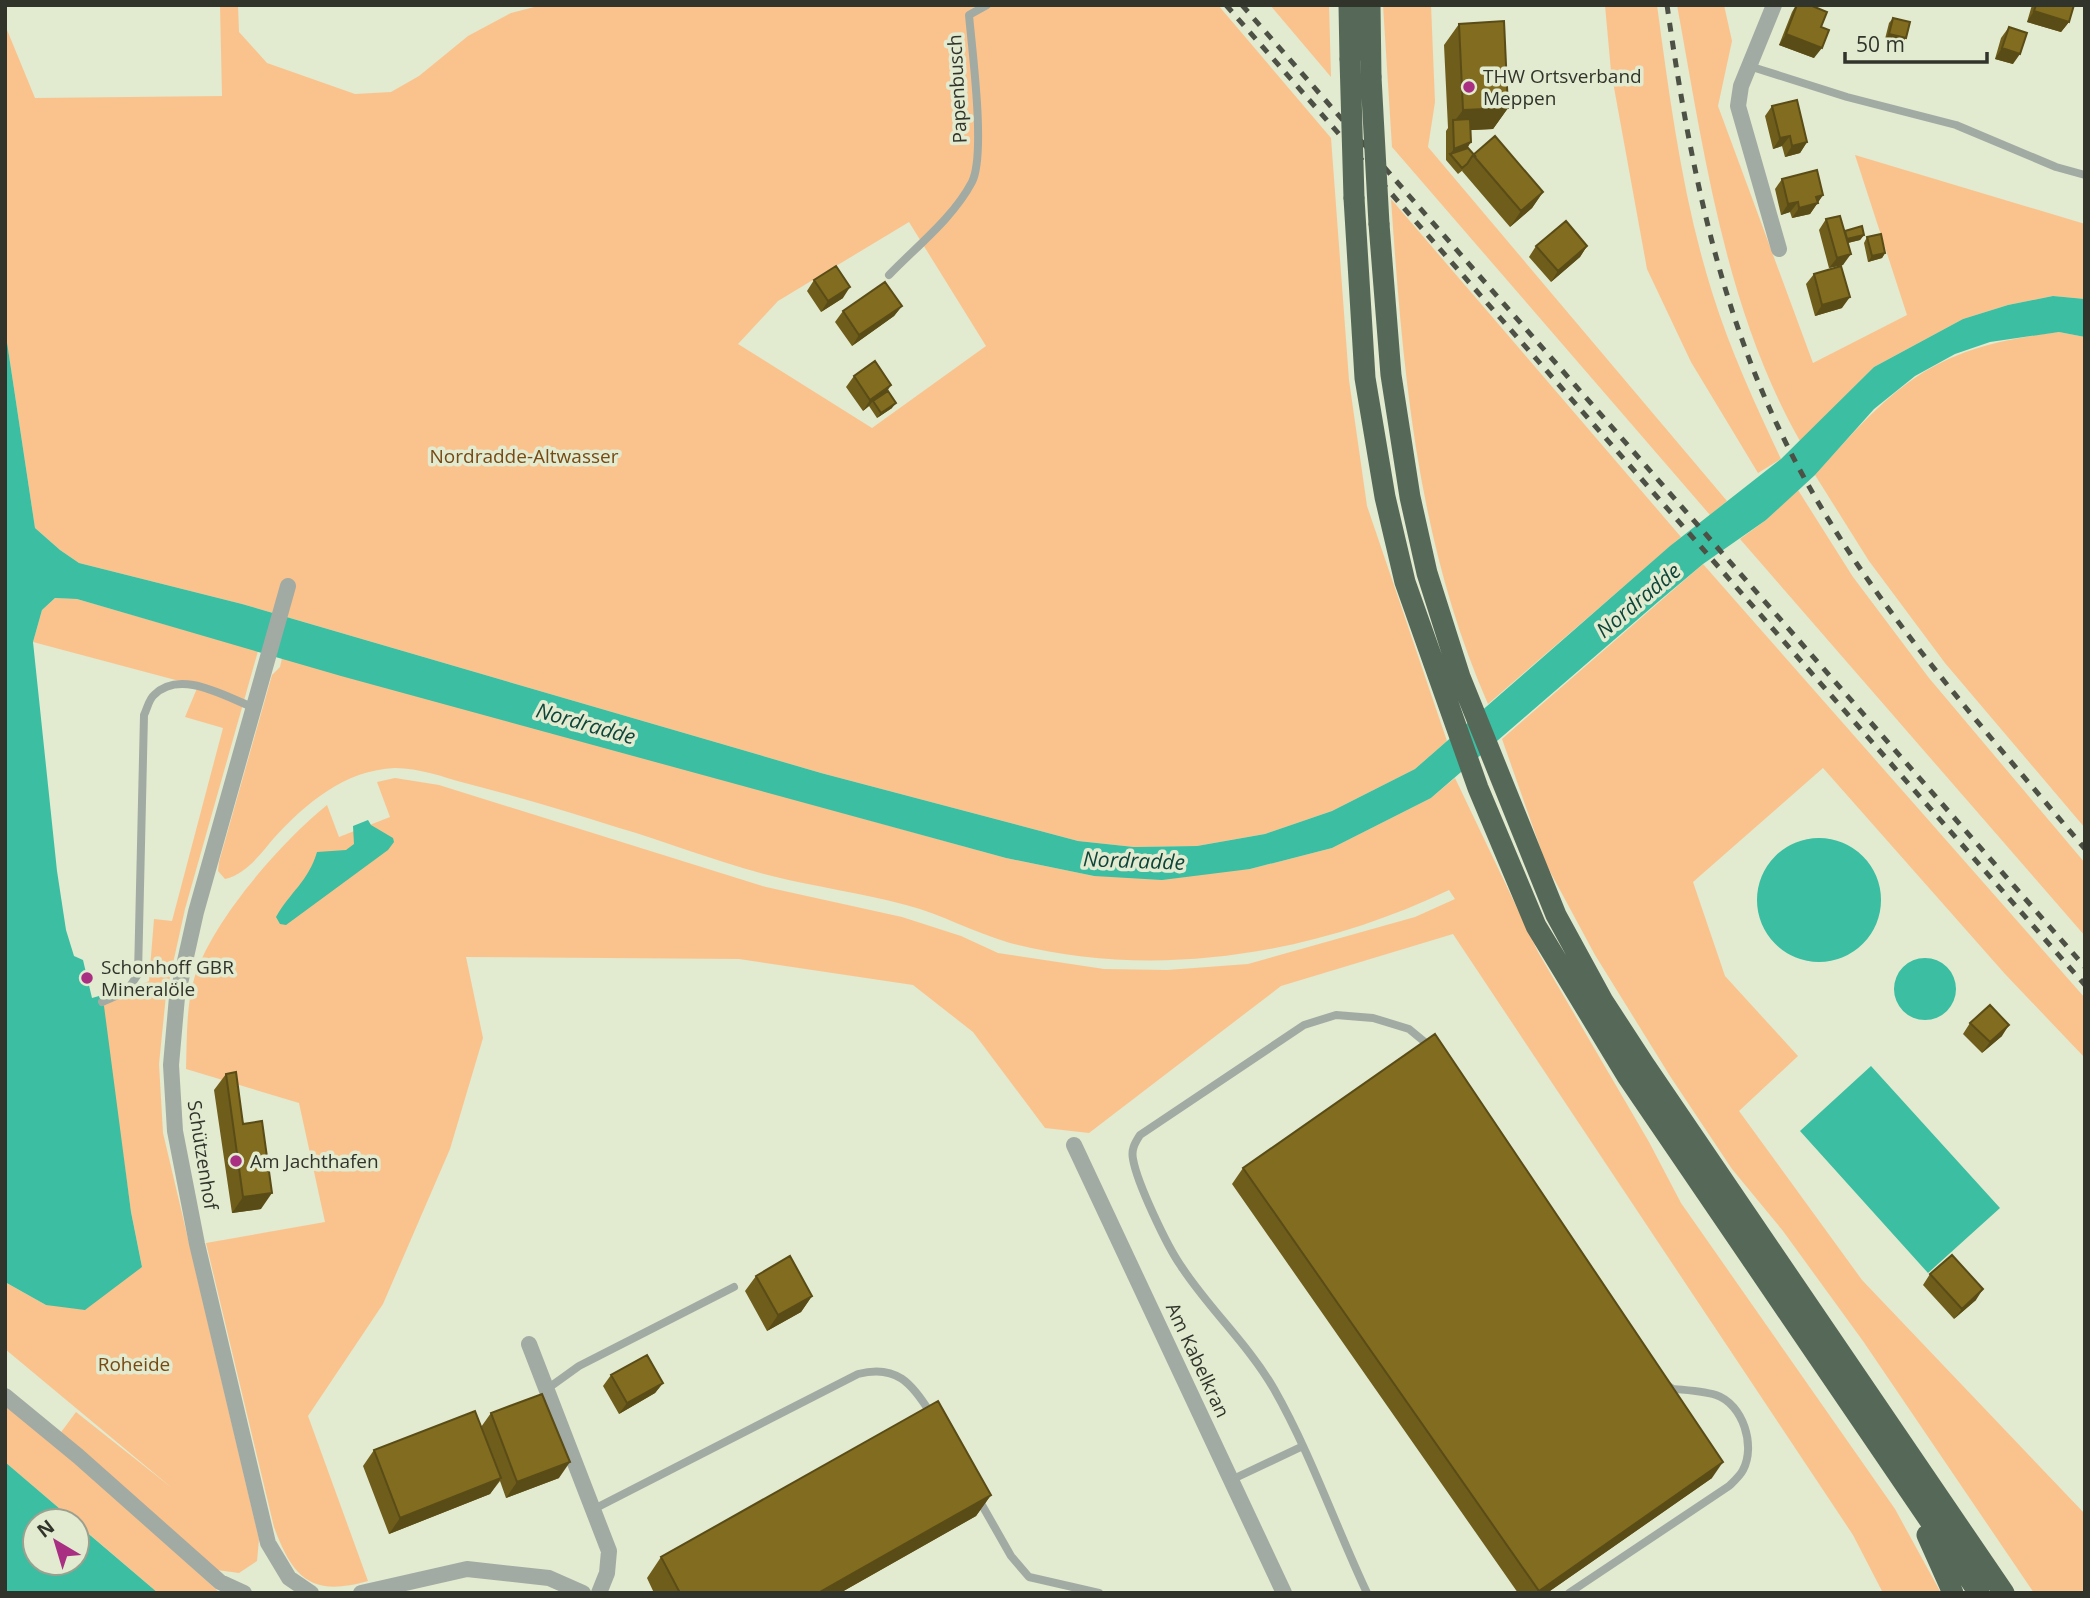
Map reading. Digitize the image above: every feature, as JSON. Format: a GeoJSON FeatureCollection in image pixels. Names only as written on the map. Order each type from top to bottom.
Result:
{"type":"FeatureCollection","features":[{"type":"Feature","properties":{"kind":"highway"},"geometry":{"type":"LineString","coordinates":[[1349,5],[1354,198],[1365,378],[1385,497],[1405,582],[1478,788],[1536,926],[1585,1010],[1772,1291],[1979,1593]]}},
{"type":"Feature","properties":{"kind":"highway"},"geometry":{"type":"LineString","coordinates":[[1370,5],[1379,224],[1391,375],[1410,497],[1427,573],[1460,677],[1498,774],[1556,915],[1603,1001],[2004,1593]]}},
{"type":"Feature","properties":{"kind":"highway"},"geometry":{"type":"LineString","coordinates":[[1921,1505],[1923,1528],[1953,1593]]}},
{"type":"Feature","properties":{"kind":"street"},"geometry":{"type":"LineString","coordinates":[[1774,5],[1741,86],[1738,106],[1779,249]]}},
{"type":"Feature","properties":{"kind":"street","name":"Schützenhof"},"geometry":{"type":"LineString","coordinates":[[287,592],[196,912],[177,997],[171,1065],[175,1132],[197,1244],[268,1543],[299,1590]]}},
{"type":"Feature","properties":{"kind":"street","name":"Am Kabelkran"},"geometry":{"type":"LineString","coordinates":[[1073,1145],[1284,1593]]}},
{"type":"Feature","properties":{"kind":"street"},"geometry":{"type":"LineString","coordinates":[[529,1344],[609,1551],[607,1573],[599,1593]]}},
{"type":"Feature","properties":{"kind":"street"},"geometry":{"type":"LineString","coordinates":[[5,1396],[78,1455],[220,1582],[243,1593]]}},
{"type":"Feature","properties":{"kind":"street"},"geometry":{"type":"LineString","coordinates":[[361,1593],[467,1569],[549,1578],[583,1593]]}},
{"type":"Feature","properties":{"kind":"lane","name":"Papenbusch"},"geometry":{"type":"LineString","coordinates":[[889,275],[945,219],[973,180],[978,135],[969,15],[987,5]]}},
{"type":"Feature","properties":{"kind":"lane"},"geometry":{"type":"LineString","coordinates":[[1749,66],[1847,97],[1956,125],[2056,167],[2085,175]]}},
{"type":"Feature","properties":{"kind":"lane"},"geometry":{"type":"LineString","coordinates":[[102,1002],[127,991],[138,974],[144,715],[152,695],[172,685],[199,686],[255,708]]}},
{"type":"Feature","properties":{"kind":"lane"},"geometry":{"type":"LineString","coordinates":[[1367,1593],[1303,1446],[1273,1388],[1239,1338],[1178,1263],[1141,1182],[1133,1158],[1133,1145],[1140,1135],[1304,1025],[1336,1014],[1373,1018],[1409,1029],[1427,1042],[1441,1059]]}},
{"type":"Feature","properties":{"kind":"lane"},"geometry":{"type":"LineString","coordinates":[[547,1389],[579,1366],[734,1287]]}},
{"type":"Feature","properties":{"kind":"lane"},"geometry":{"type":"LineString","coordinates":[[594,1509],[858,1374],[879,1368],[902,1378],[936,1422]]}},
{"type":"Feature","properties":{"kind":"lane"},"geometry":{"type":"LineString","coordinates":[[1569,1593],[1729,1486],[1743,1471],[1750,1450],[1746,1430],[1735,1411],[1719,1396],[1673,1389],[1661,1381]]}},
{"type":"Feature","properties":{"kind":"lane"},"geometry":{"type":"LineString","coordinates":[[1231,1480],[1303,1446]]}},
{"type":"Feature","properties":{"kind":"lane"},"geometry":{"type":"LineString","coordinates":[[970,1483],[1010,1556],[1029,1577],[1099,1593]]}},
{"type":"Feature","properties":{"kind":"green space","name":"Nordradde-Altwasser"},"geometry":{"type":"Polygon","coordinates":[[[220,5],[238,5],[239,32],[267,63],[355,94],[391,92],[419,76],[468,36],[511,13],[542,5],[1218,5],[1331,138],[1349,380],[1367,506],[1447,741],[1415,769],[1332,811],[1265,834],[1197,846],[1134,847],[1078,841],[821,773],[242,604],[79,563],[35,528],[5,329],[5,25],[35,98],[222,96],[220,5]],[[909,222],[778,301],[738,344],[872,428],[986,346],[909,222]]]}},
{"type":"Feature","properties":{"kind":"green space"},"geometry":{"type":"Polygon","coordinates":[[[1270,5],[1329,5],[1331,77],[1270,5]]]}},
{"type":"Feature","properties":{"kind":"green space"},"geometry":{"type":"Polygon","coordinates":[[[1383,5],[1431,5],[1435,102],[1428,147],[1727,501],[1710,515],[1392,147],[1383,5]]]}},
{"type":"Feature","properties":{"kind":"green space"},"geometry":{"type":"Polygon","coordinates":[[[1605,5],[1657,5],[1679,150],[1702,257],[1735,356],[1781,459],[1758,473],[1691,362],[1647,269],[1611,71],[1605,5]]]}},
{"type":"Feature","properties":{"kind":"green space"},"geometry":{"type":"Polygon","coordinates":[[[1677,5],[1724,5],[1732,41],[1718,106],[1813,363],[1907,315],[1855,155],[2085,224],[2085,299],[2053,296],[2008,305],[1963,319],[1874,367],[1800,441],[1774,390],[1735,284],[1708,173],[1677,5]]]}},
{"type":"Feature","properties":{"kind":"green space"},"geometry":{"type":"Polygon","coordinates":[[[1391,199],[1681,537],[1488,704],[1464,643],[1429,519],[1408,393],[1391,199]]]}},
{"type":"Feature","properties":{"kind":"green space"},"geometry":{"type":"Polygon","coordinates":[[[2059,332],[2085,337],[2085,828],[1945,663],[1869,561],[1815,475],[1894,393],[1920,375],[1947,360],[1978,348],[2059,332]]]}},
{"type":"Feature","properties":{"kind":"green space"},"geometry":{"type":"Polygon","coordinates":[[[1798,490],[1853,577],[1929,678],[2085,863],[2085,936],[1740,539],[1766,520],[1798,490]]]}},
{"type":"Feature","properties":{"kind":"green space"},"geometry":{"type":"Polygon","coordinates":[[[1703,564],[2085,998],[2085,1058],[2005,974],[1823,768],[1693,882],[1725,976],[1798,1056],[1739,1111],[1862,1280],[2085,1514],[2085,1593],[2034,1593],[1863,1341],[1783,1231],[1732,1169],[1595,955],[1546,864],[1502,739],[1703,564]]]}},
{"type":"Feature","properties":{"kind":"green space","name":"Roheide"},"geometry":{"type":"Polygon","coordinates":[[[55,598],[77,599],[258,651],[185,909],[166,995],[159,1064],[163,1133],[259,1539],[257,1561],[239,1573],[217,1570],[59,1435],[76,1412],[172,1488],[5,1349],[5,1282],[46,1305],[142,1267],[131,1212],[102,1002],[149,981],[154,919],[172,921],[223,728],[185,717],[198,686],[33,642],[42,610],[55,598]]]}},
{"type":"Feature","properties":{"kind":"green space"},"geometry":{"type":"Polygon","coordinates":[[[282,658],[1006,858],[1094,876],[1250,869],[1332,848],[1431,798],[1455,778],[1538,952],[1649,1142],[1681,1203],[1895,1509],[1941,1593],[1883,1593],[1853,1535],[1453,934],[1281,986],[1089,1133],[1045,1128],[973,1032],[913,985],[739,959],[466,957],[483,1038],[450,1149],[383,1304],[308,1416],[368,1581],[332,1587],[307,1580],[289,1560],[274,1527],[206,1243],[325,1222],[299,1103],[186,1069],[189,1004],[201,960],[248,886],[288,841],[327,805],[339,837],[390,817],[377,782],[395,778],[439,785],[766,887],[902,917],[961,936],[998,953],[1104,969],[1167,970],[1248,964],[1415,917],[1455,899],[1449,890],[1345,931],[1234,955],[1178,960],[1121,960],[1065,954],[1010,943],[906,905],[752,871],[522,798],[431,773],[395,768],[360,775],[328,791],[286,825],[246,868],[225,879],[218,871],[219,862],[272,675],[280,667],[282,658]]]}},
{"type":"Feature","properties":{"kind":"green space"},"geometry":{"type":"Polygon","coordinates":[[[5,1396],[220,1593],[158,1593],[91,1536],[91,1507],[58,1507],[5,1462],[5,1396]]]}},
{"type":"Feature","properties":{"kind":"water","name":"Nordradde"},"geometry":{"type":"Polygon","coordinates":[[[2053,296],[2085,299],[2085,337],[2059,332],[1990,342],[1955,354],[1915,376],[1874,409],[1815,475],[1766,520],[1703,564],[1431,798],[1332,848],[1250,869],[1162,880],[1094,876],[1006,858],[341,676],[77,599],[55,598],[42,610],[33,642],[57,871],[66,930],[74,956],[83,960],[92,998],[99,996],[104,1006],[131,1212],[142,1267],[85,1310],[46,1305],[5,1282],[5,329],[35,528],[79,563],[242,604],[821,773],[1078,841],[1134,847],[1197,846],[1265,834],[1332,811],[1415,769],[1670,546],[1781,459],[1874,367],[1963,319],[2008,305],[2053,296]]]}},
{"type":"Feature","properties":{"kind":"water"},"geometry":{"type":"Polygon","coordinates":[[[368,820],[371,825],[393,838],[394,842],[388,850],[286,925],[280,924],[276,917],[304,879],[317,852],[346,850],[354,844],[353,826],[368,820]]]}},
{"type":"Feature","properties":{"kind":"water"},"geometry":{"type":"Polygon","coordinates":[[[1819,838],[1843,843],[1863,856],[1876,876],[1881,900],[1876,924],[1863,944],[1843,957],[1819,962],[1795,957],[1775,944],[1762,924],[1757,900],[1762,876],[1775,856],[1795,843],[1819,838]]]}},
{"type":"Feature","properties":{"kind":"water"},"geometry":{"type":"Polygon","coordinates":[[[1925,958],[1947,967],[1956,989],[1947,1011],[1925,1020],[1903,1011],[1894,989],[1903,967],[1925,958]]]}},
{"type":"Feature","properties":{"kind":"water"},"geometry":{"type":"Polygon","coordinates":[[[1871,1066],[2000,1208],[1928,1273],[1800,1131],[1871,1066]]]}},
{"type":"Feature","properties":{"kind":"water"},"geometry":{"type":"Polygon","coordinates":[[[5,1462],[58,1507],[21,1507],[21,1577],[91,1577],[91,1536],[158,1593],[5,1593],[5,1462]]]}},
{"type":"Feature","properties":{"kind":"building"},"geometry":{"type":"Polygon","coordinates":[[[1797,5],[1810,5],[1827,12],[1821,27],[1829,30],[1822,48],[1786,34],[1797,5]]]}},
{"type":"Feature","properties":{"kind":"building"},"geometry":{"type":"Polygon","coordinates":[[[2036,5],[2074,5],[2069,22],[2034,11],[2036,5]]]}},
{"type":"Feature","properties":{"kind":"building"},"geometry":{"type":"Polygon","coordinates":[[[1893,18],[1910,22],[1906,38],[1889,34],[1893,18]]]}},
{"type":"Feature","properties":{"kind":"building"},"geometry":{"type":"Polygon","coordinates":[[[1504,21],[1508,108],[1463,110],[1459,24],[1504,21]]]}},
{"type":"Feature","properties":{"kind":"building"},"geometry":{"type":"Polygon","coordinates":[[[2009,27],[2027,33],[2020,54],[2002,48],[2009,27]]]}},
{"type":"Feature","properties":{"kind":"building"},"geometry":{"type":"Polygon","coordinates":[[[1797,100],[1807,142],[1792,146],[1790,136],[1780,138],[1772,106],[1797,100]]]}},
{"type":"Feature","properties":{"kind":"building"},"geometry":{"type":"Polygon","coordinates":[[[1470,119],[1471,142],[1454,149],[1453,120],[1470,119]]]}},
{"type":"Feature","properties":{"kind":"building"},"geometry":{"type":"Polygon","coordinates":[[[1495,136],[1543,192],[1521,211],[1473,155],[1495,136]]]}},
{"type":"Feature","properties":{"kind":"building"},"geometry":{"type":"Polygon","coordinates":[[[1468,148],[1476,157],[1473,155],[1462,168],[1450,154],[1468,148]]]}},
{"type":"Feature","properties":{"kind":"building"},"geometry":{"type":"Polygon","coordinates":[[[1817,170],[1823,195],[1816,197],[1818,203],[1799,208],[1798,202],[1788,204],[1782,179],[1817,170]]]}},
{"type":"Feature","properties":{"kind":"building"},"geometry":{"type":"Polygon","coordinates":[[[1840,216],[1851,254],[1837,258],[1826,219],[1840,216]]]}},
{"type":"Feature","properties":{"kind":"building"},"geometry":{"type":"Polygon","coordinates":[[[1566,221],[1587,246],[1558,271],[1536,246],[1566,221]]]}},
{"type":"Feature","properties":{"kind":"building"},"geometry":{"type":"Polygon","coordinates":[[[1862,226],[1864,235],[1847,239],[1845,231],[1862,226]]]}},
{"type":"Feature","properties":{"kind":"building"},"geometry":{"type":"Polygon","coordinates":[[[1881,234],[1885,253],[1872,256],[1867,237],[1881,234]]]}},
{"type":"Feature","properties":{"kind":"building"},"geometry":{"type":"Polygon","coordinates":[[[836,266],[850,287],[828,301],[814,280],[836,266]]]}},
{"type":"Feature","properties":{"kind":"building"},"geometry":{"type":"Polygon","coordinates":[[[1841,266],[1850,297],[1822,305],[1814,274],[1841,266]]]}},
{"type":"Feature","properties":{"kind":"building"},"geometry":{"type":"Polygon","coordinates":[[[885,282],[902,306],[859,335],[843,311],[885,282]]]}},
{"type":"Feature","properties":{"kind":"building"},"geometry":{"type":"Polygon","coordinates":[[[875,361],[891,385],[870,400],[854,376],[875,361]]]}},
{"type":"Feature","properties":{"kind":"building"},"geometry":{"type":"Polygon","coordinates":[[[888,391],[896,403],[881,413],[873,401],[888,391]]]}},
{"type":"Feature","properties":{"kind":"building"},"geometry":{"type":"Polygon","coordinates":[[[1990,1005],[2009,1025],[1990,1042],[1970,1023],[1990,1005]]]}},
{"type":"Feature","properties":{"kind":"building"},"geometry":{"type":"Polygon","coordinates":[[[1435,1034],[1723,1462],[1539,1591],[1243,1168],[1435,1034]]]}},
{"type":"Feature","properties":{"kind":"building"},"geometry":{"type":"Polygon","coordinates":[[[236,1072],[243,1124],[262,1121],[272,1193],[243,1197],[226,1074],[236,1072]]]}},
{"type":"Feature","properties":{"kind":"building"},"geometry":{"type":"Polygon","coordinates":[[[1952,1255],[1983,1289],[1962,1309],[1930,1274],[1952,1255]]]}},
{"type":"Feature","properties":{"kind":"building"},"geometry":{"type":"Polygon","coordinates":[[[790,1256],[812,1296],[778,1315],[756,1276],[790,1256]]]}},
{"type":"Feature","properties":{"kind":"building"},"geometry":{"type":"Polygon","coordinates":[[[647,1355],[663,1383],[627,1403],[611,1375],[647,1355]]]}},
{"type":"Feature","properties":{"kind":"building"},"geometry":{"type":"Polygon","coordinates":[[[542,1394],[570,1462],[517,1482],[491,1413],[542,1394]]]}},
{"type":"Feature","properties":{"kind":"building"},"geometry":{"type":"Polygon","coordinates":[[[938,1401],[991,1495],[818,1593],[680,1593],[661,1557],[938,1401]]]}},
{"type":"Feature","properties":{"kind":"building"},"geometry":{"type":"Polygon","coordinates":[[[475,1411],[501,1478],[400,1518],[374,1450],[475,1411]]]}},
{"type":"Feature","properties":{"kind":"railway"},"geometry":{"type":"LineString","coordinates":[[1226,5],[2085,985]]}},
{"type":"Feature","properties":{"kind":"railway"},"geometry":{"type":"LineString","coordinates":[[1242,5],[2085,967]]}},
{"type":"Feature","properties":{"kind":"railway"},"geometry":{"type":"LineString","coordinates":[[1667,5],[1685,116],[1708,226],[1740,334],[1783,437],[1813,494],[1883,601],[1961,702],[2085,849]]}},
{"type":"Feature","properties":{"kind":"place","name":"THW Ortsverband Meppen"},"geometry":{"type":"Point","coordinates":[1469,87]}},
{"type":"Feature","properties":{"kind":"place","name":"Schonhoff GBR Mineralöle"},"geometry":{"type":"Point","coordinates":[87,978]}},
{"type":"Feature","properties":{"kind":"place","name":"Am Jachthafen"},"geometry":{"type":"Point","coordinates":[236,1161]}}]}
